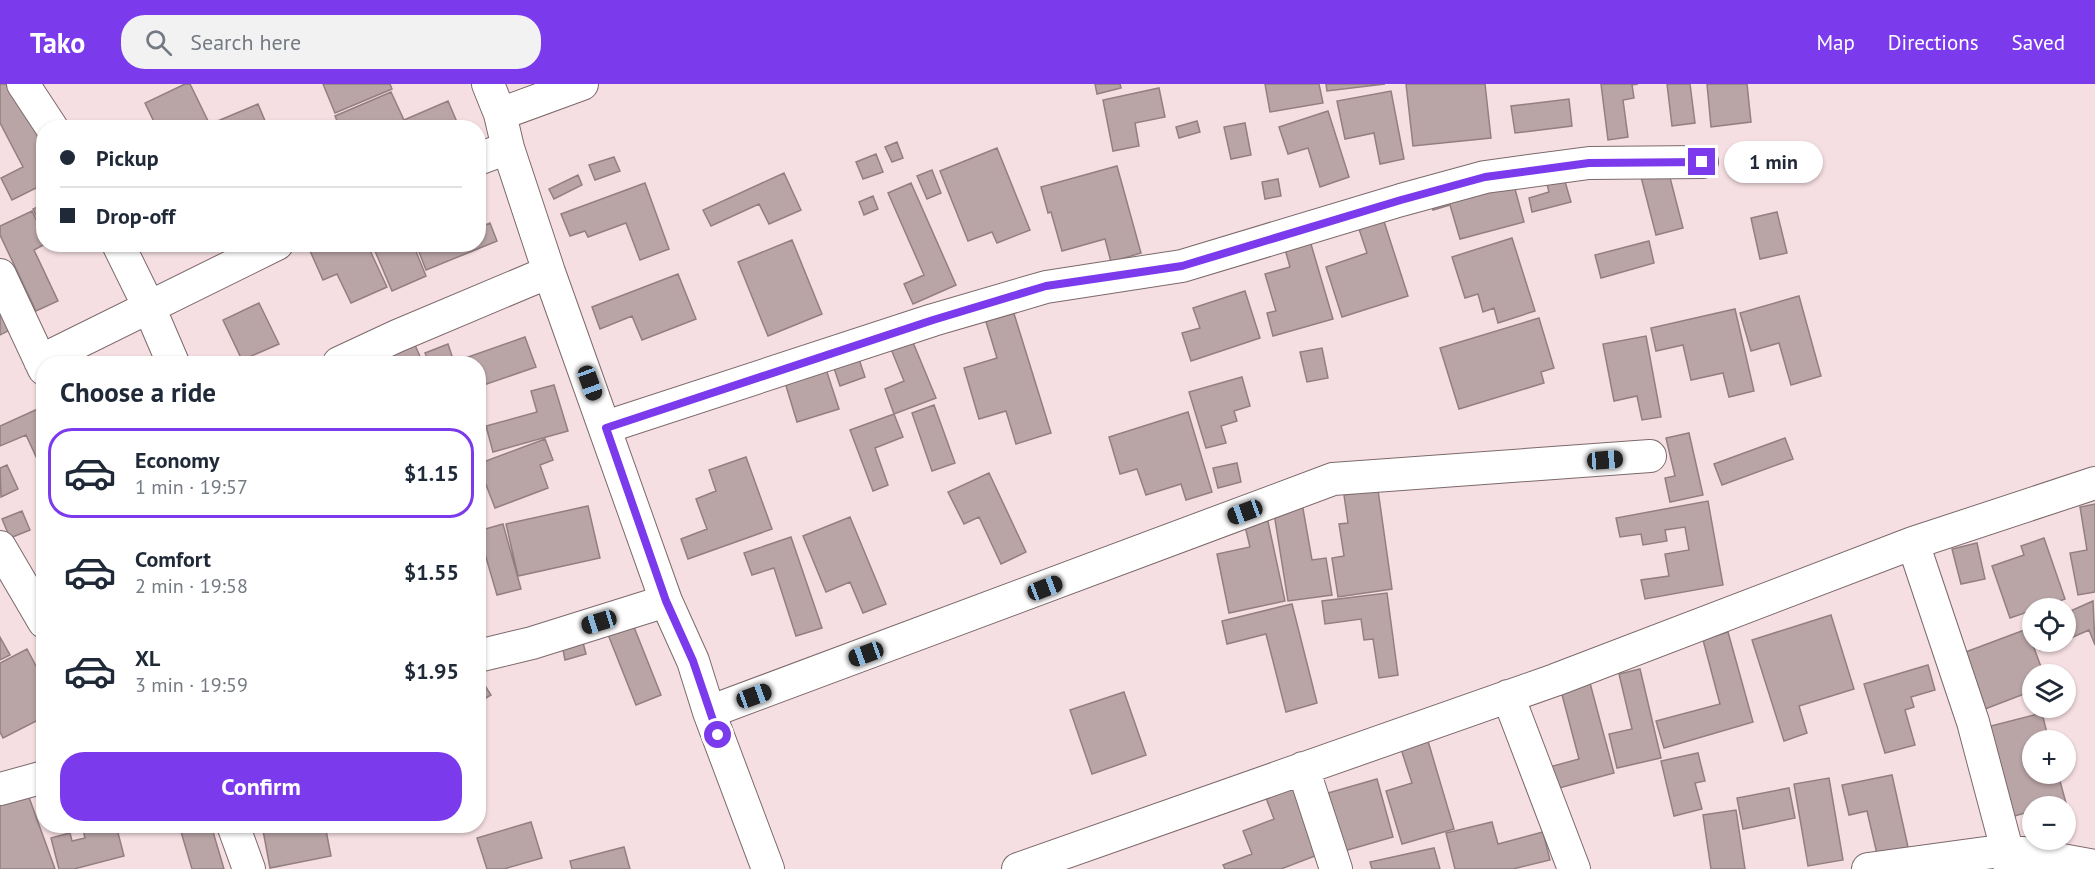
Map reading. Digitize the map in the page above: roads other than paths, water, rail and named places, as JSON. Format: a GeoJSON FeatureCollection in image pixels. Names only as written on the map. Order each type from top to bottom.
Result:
{"type":"FeatureCollection","features":[{"type":"Feature","properties":{"kind":"street"},"geometry":{"type":"LineString","coordinates":[[23,84],[47,120]]}},
{"type":"Feature","properties":{"kind":"street"},"geometry":{"type":"LineString","coordinates":[[488,84],[500,114],[508,148],[549,272],[666,601],[693,661],[709,712],[768,869]]}},
{"type":"Feature","properties":{"kind":"street"},"geometry":{"type":"LineString","coordinates":[[500,114],[582,84]]}},
{"type":"Feature","properties":{"kind":"street"},"geometry":{"type":"LineString","coordinates":[[486,156],[508,148]]}},
{"type":"Feature","properties":{"kind":"street"},"geometry":{"type":"LineString","coordinates":[[606,428],[933,320],[1046,286],[1182,266],[1485,177],[1589,163],[1702,162]]}},
{"type":"Feature","properties":{"kind":"street"},"geometry":{"type":"LineString","coordinates":[[122,252],[170,356]]}},
{"type":"Feature","properties":{"kind":"street"},"geometry":{"type":"LineString","coordinates":[[59,356],[149,307],[261,252]]}},
{"type":"Feature","properties":{"kind":"street"},"geometry":{"type":"LineString","coordinates":[[354,356],[549,272]]}},
{"type":"Feature","properties":{"kind":"street"},"geometry":{"type":"LineString","coordinates":[[0,275],[38,356]]}},
{"type":"Feature","properties":{"kind":"street"},"geometry":{"type":"LineString","coordinates":[[709,712],[1333,479],[1650,456]]}},
{"type":"Feature","properties":{"kind":"street"},"geometry":{"type":"LineString","coordinates":[[1018,869],[1508,696],[1913,543],[2095,483]]}},
{"type":"Feature","properties":{"kind":"street"},"geometry":{"type":"LineString","coordinates":[[1913,543],[1973,722],[2008,859]]}},
{"type":"Feature","properties":{"kind":"street"},"geometry":{"type":"LineString","coordinates":[[0,547],[36,608]]}},
{"type":"Feature","properties":{"kind":"street"},"geometry":{"type":"LineString","coordinates":[[486,654],[532,643],[666,601]]}},
{"type":"Feature","properties":{"kind":"street"},"geometry":{"type":"LineString","coordinates":[[1508,696],[1574,869]]}},
{"type":"Feature","properties":{"kind":"street"},"geometry":{"type":"LineString","coordinates":[[1303,768],[1336,869]]}},
{"type":"Feature","properties":{"kind":"street"},"geometry":{"type":"LineString","coordinates":[[0,789],[36,779]]}},
{"type":"Feature","properties":{"kind":"street"},"geometry":{"type":"LineString","coordinates":[[236,833],[249,869]]}},
{"type":"Feature","properties":{"kind":"street"},"geometry":{"type":"LineString","coordinates":[[1868,869],[2008,859],[2095,866]]}}]}
